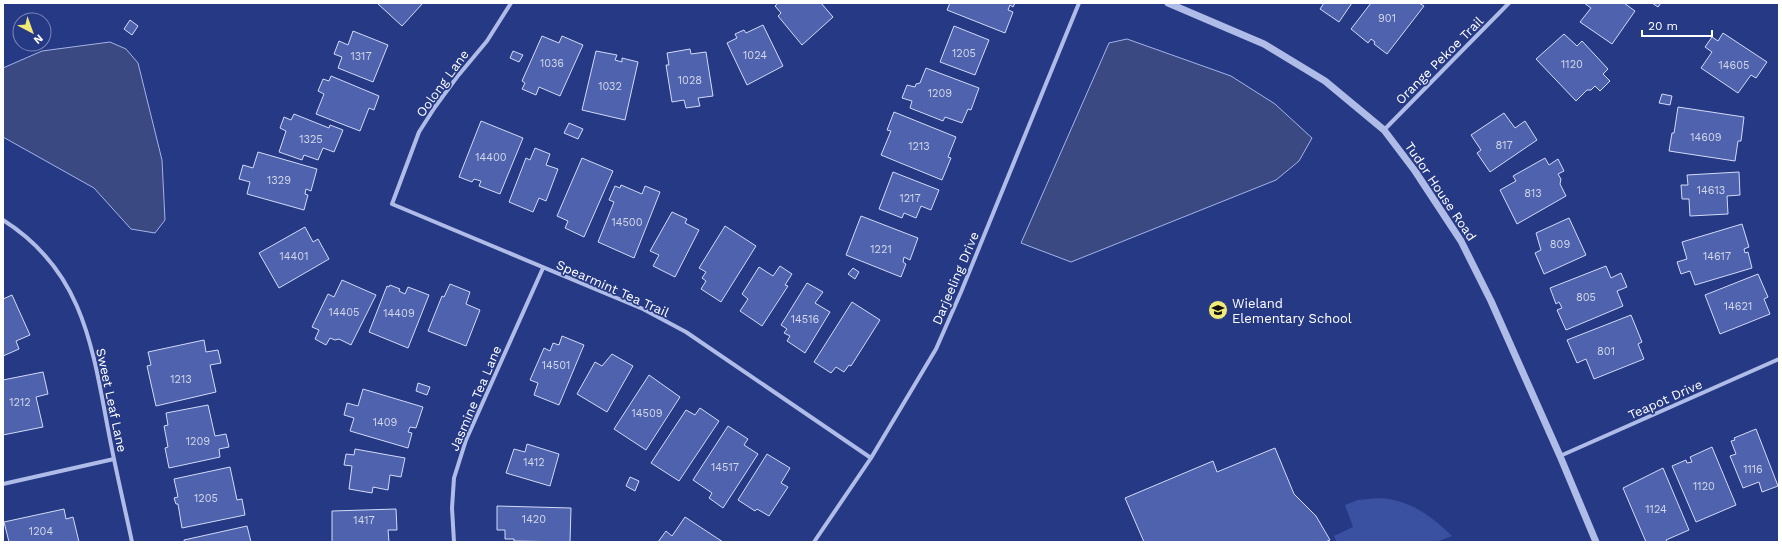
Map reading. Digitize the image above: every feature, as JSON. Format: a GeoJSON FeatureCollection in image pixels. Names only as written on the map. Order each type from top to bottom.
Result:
{"type":"FeatureCollection","features":[{"type":"Feature","properties":{"kind":"street","name":"Oolong Lane"},"geometry":{"type":"LineString","coordinates":[[392,204],[419,132],[434,107],[452,83],[488,41],[511,3]]}},
{"type":"Feature","properties":{"kind":"street","name":"Darjeeling Drive"},"geometry":{"type":"LineString","coordinates":[[814,542],[871,458],[936,350],[1078,3]]}},
{"type":"Feature","properties":{"kind":"street","name":"Tudor House Road"},"geometry":{"type":"LineString","coordinates":[[1168,3],[1264,44],[1325,81],[1384,130],[1415,171],[1461,241],[1490,301],[1560,456],[1596,542]]}},
{"type":"Feature","properties":{"kind":"street","name":"Orange Pekoe Trail"},"geometry":{"type":"LineString","coordinates":[[1384,130],[1509,3]]}},
{"type":"Feature","properties":{"kind":"street","name":"Spearmint Tea Trail"},"geometry":{"type":"LineString","coordinates":[[392,204],[643,309],[686,332],[871,458]]}},
{"type":"Feature","properties":{"kind":"street","name":"Sweet Leaf Lane"},"geometry":{"type":"LineString","coordinates":[[3,220],[19,230],[41,250],[62,277],[78,307],[95,357],[114,459],[132,542]]}},
{"type":"Feature","properties":{"kind":"street","name":"Jasmine Tea Lane"},"geometry":{"type":"LineString","coordinates":[[454,542],[452,508],[454,478],[466,440],[543,268]]}},
{"type":"Feature","properties":{"kind":"street","name":"Teapot Drive"},"geometry":{"type":"LineString","coordinates":[[1560,456],[1779,359]]}},
{"type":"Feature","properties":{"kind":"street"},"geometry":{"type":"LineString","coordinates":[[3,484],[114,459]]}},
{"type":"Feature","properties":{"kind":"shaded area"},"geometry":{"type":"Polygon","coordinates":[[[1127,39],[1231,76],[1275,104],[1312,138],[1299,161],[1276,180],[1071,262],[1021,243],[1109,43],[1127,39]]]}},
{"type":"Feature","properties":{"kind":"shaded area"},"geometry":{"type":"Polygon","coordinates":[[[110,42],[126,49],[138,63],[162,160],[165,220],[155,233],[131,229],[94,188],[3,137],[3,68],[40,52],[52,52],[52,50],[110,42]]]}},
{"type":"Feature","properties":{"kind":"shaded area"},"geometry":{"type":"Polygon","coordinates":[[[1379,498],[1390,499],[1410,505],[1436,521],[1452,536],[1436,542],[1337,542],[1334,536],[1353,527],[1345,505],[1358,500],[1379,498]]]}},
{"type":"Feature","properties":{"kind":"building"},"geometry":{"type":"Polygon","coordinates":[[[377,3],[423,3],[402,26],[377,3]]]}},
{"type":"Feature","properties":{"kind":"building"},"geometry":{"type":"Polygon","coordinates":[[[778,3],[821,3],[833,17],[802,45],[778,16],[781,13],[775,6],[778,3]]]}},
{"type":"Feature","properties":{"kind":"building"},"geometry":{"type":"Polygon","coordinates":[[[950,3],[1015,3],[1013,7],[1010,5],[1008,10],[1013,12],[1005,33],[947,10],[950,3]]]}},
{"type":"Feature","properties":{"kind":"building"},"geometry":{"type":"Polygon","coordinates":[[[1324,3],[1352,3],[1339,22],[1320,9],[1324,3]]]}},
{"type":"Feature","properties":{"kind":"building"},"geometry":{"type":"Polygon","coordinates":[[[1371,3],[1419,3],[1424,6],[1387,54],[1374,44],[1375,42],[1371,39],[1368,43],[1351,29],[1371,3]]]}},
{"type":"Feature","properties":{"kind":"building"},"geometry":{"type":"Polygon","coordinates":[[[1584,3],[1624,3],[1635,11],[1612,44],[1580,22],[1591,8],[1584,3]]]}},
{"type":"Feature","properties":{"kind":"building"},"geometry":{"type":"Polygon","coordinates":[[[1652,3],[1661,3],[1658,7],[1652,3]]]}},
{"type":"Feature","properties":{"kind":"building"},"geometry":{"type":"Polygon","coordinates":[[[130,20],[138,26],[132,35],[124,29],[130,20]]]}},
{"type":"Feature","properties":{"kind":"building"},"geometry":{"type":"Polygon","coordinates":[[[763,25],[783,66],[747,85],[727,43],[737,38],[735,34],[744,30],[746,33],[763,25]]]}},
{"type":"Feature","properties":{"kind":"building"},"geometry":{"type":"Polygon","coordinates":[[[954,26],[989,40],[975,75],[940,62],[954,26]]]}},
{"type":"Feature","properties":{"kind":"building"},"geometry":{"type":"Polygon","coordinates":[[[353,31],[388,45],[373,82],[338,68],[342,57],[334,54],[339,41],[348,45],[353,31]]]}},
{"type":"Feature","properties":{"kind":"building"},"geometry":{"type":"Polygon","coordinates":[[[1723,33],[1767,62],[1756,78],[1751,75],[1738,93],[1701,68],[1712,52],[1705,47],[1712,37],[1718,41],[1723,33]]]}},
{"type":"Feature","properties":{"kind":"building"},"geometry":{"type":"Polygon","coordinates":[[[1564,34],[1577,46],[1582,41],[1608,69],[1603,74],[1610,81],[1600,91],[1595,86],[1591,90],[1587,90],[1576,101],[1536,59],[1564,34]]]}},
{"type":"Feature","properties":{"kind":"building"},"geometry":{"type":"Polygon","coordinates":[[[542,36],[559,43],[562,36],[583,45],[560,96],[539,87],[536,95],[522,89],[525,83],[522,81],[542,36]]]}},
{"type":"Feature","properties":{"kind":"building"},"geometry":{"type":"Polygon","coordinates":[[[690,49],[691,54],[706,52],[713,96],[698,98],[700,106],[686,108],[684,100],[672,102],[666,65],[669,65],[667,53],[690,49]]]}},
{"type":"Feature","properties":{"kind":"building"},"geometry":{"type":"Polygon","coordinates":[[[513,51],[523,55],[519,62],[510,58],[513,51]]]}},
{"type":"Feature","properties":{"kind":"building"},"geometry":{"type":"Polygon","coordinates":[[[596,51],[617,55],[615,60],[622,62],[622,58],[638,62],[625,120],[582,110],[596,51]]]}},
{"type":"Feature","properties":{"kind":"building"},"geometry":{"type":"Polygon","coordinates":[[[926,68],[979,88],[971,110],[968,109],[962,123],[945,117],[943,121],[910,108],[912,101],[902,98],[907,85],[915,87],[916,84],[920,83],[926,68]]]}},
{"type":"Feature","properties":{"kind":"building"},"geometry":{"type":"Polygon","coordinates":[[[331,76],[379,96],[374,110],[369,108],[360,131],[316,114],[324,94],[318,91],[323,79],[329,81],[331,76]]]}},
{"type":"Feature","properties":{"kind":"building"},"geometry":{"type":"Polygon","coordinates":[[[1662,94],[1672,96],[1670,105],[1659,103],[1662,94]]]}},
{"type":"Feature","properties":{"kind":"building"},"geometry":{"type":"Polygon","coordinates":[[[1678,107],[1744,117],[1741,141],[1738,141],[1735,161],[1669,151],[1672,133],[1674,133],[1678,107]]]}},
{"type":"Feature","properties":{"kind":"building"},"geometry":{"type":"Polygon","coordinates":[[[894,112],[956,137],[948,157],[951,158],[942,180],[881,155],[891,131],[887,130],[894,112]]]}},
{"type":"Feature","properties":{"kind":"building"},"geometry":{"type":"Polygon","coordinates":[[[1504,113],[1515,128],[1525,121],[1537,140],[1490,172],[1477,153],[1481,150],[1471,135],[1504,113]]]}},
{"type":"Feature","properties":{"kind":"building"},"geometry":{"type":"Polygon","coordinates":[[[294,114],[329,128],[330,125],[343,130],[334,152],[323,148],[318,160],[304,155],[302,160],[279,152],[286,131],[280,128],[284,117],[291,120],[294,114]]]}},
{"type":"Feature","properties":{"kind":"building"},"geometry":{"type":"Polygon","coordinates":[[[481,121],[523,138],[500,194],[479,186],[481,181],[474,179],[472,182],[459,177],[481,121]]]}},
{"type":"Feature","properties":{"kind":"building"},"geometry":{"type":"Polygon","coordinates":[[[569,123],[583,129],[578,139],[564,133],[569,123]]]}},
{"type":"Feature","properties":{"kind":"building"},"geometry":{"type":"Polygon","coordinates":[[[535,148],[550,154],[546,165],[558,169],[546,201],[539,198],[533,212],[509,202],[526,158],[530,160],[535,148]]]}},
{"type":"Feature","properties":{"kind":"building"},"geometry":{"type":"Polygon","coordinates":[[[258,152],[317,169],[311,191],[306,189],[305,194],[308,195],[304,210],[247,194],[250,182],[239,179],[243,165],[253,168],[258,152]]]}},
{"type":"Feature","properties":{"kind":"building"},"geometry":{"type":"Polygon","coordinates":[[[582,158],[613,171],[584,237],[565,228],[568,221],[557,216],[582,158]]]}},
{"type":"Feature","properties":{"kind":"building"},"geometry":{"type":"Polygon","coordinates":[[[1545,158],[1549,165],[1558,159],[1564,171],[1558,174],[1561,179],[1560,184],[1566,196],[1517,224],[1500,190],[1516,181],[1513,176],[1545,158]]]}},
{"type":"Feature","properties":{"kind":"building"},"geometry":{"type":"Polygon","coordinates":[[[893,172],[939,190],[931,210],[921,206],[916,218],[904,213],[902,218],[879,209],[893,172]]]}},
{"type":"Feature","properties":{"kind":"building"},"geometry":{"type":"Polygon","coordinates":[[[1739,172],[1740,195],[1727,196],[1728,214],[1690,216],[1689,199],[1682,199],[1681,185],[1688,185],[1687,175],[1739,172]]]}},
{"type":"Feature","properties":{"kind":"building"},"geometry":{"type":"Polygon","coordinates":[[[621,185],[642,194],[645,186],[660,192],[634,258],[598,242],[614,202],[609,200],[615,186],[620,188],[621,185]]]}},
{"type":"Feature","properties":{"kind":"building"},"geometry":{"type":"Polygon","coordinates":[[[672,212],[687,219],[685,223],[699,230],[675,277],[653,266],[659,255],[650,251],[672,212]]]}},
{"type":"Feature","properties":{"kind":"building"},"geometry":{"type":"Polygon","coordinates":[[[861,216],[918,238],[910,260],[904,257],[903,262],[906,264],[901,277],[846,255],[861,216]]]}},
{"type":"Feature","properties":{"kind":"building"},"geometry":{"type":"Polygon","coordinates":[[[1569,218],[1586,255],[1544,274],[1535,253],[1541,250],[1536,233],[1569,218]]]}},
{"type":"Feature","properties":{"kind":"building"},"geometry":{"type":"Polygon","coordinates":[[[1742,224],[1749,247],[1744,249],[1745,253],[1748,252],[1752,268],[1695,285],[1690,271],[1681,274],[1677,262],[1687,259],[1682,242],[1742,224]]]}},
{"type":"Feature","properties":{"kind":"building"},"geometry":{"type":"Polygon","coordinates":[[[725,226],[756,246],[721,302],[701,289],[706,281],[702,278],[706,272],[699,268],[725,226]]]}},
{"type":"Feature","properties":{"kind":"building"},"geometry":{"type":"Polygon","coordinates":[[[305,227],[313,242],[318,239],[329,259],[279,288],[259,253],[305,227]]]}},
{"type":"Feature","properties":{"kind":"building"},"geometry":{"type":"Polygon","coordinates":[[[780,266],[792,274],[785,285],[788,286],[762,326],[740,311],[748,299],[742,294],[759,267],[773,276],[780,266]]]}},
{"type":"Feature","properties":{"kind":"building"},"geometry":{"type":"Polygon","coordinates":[[[1606,266],[1611,278],[1621,273],[1627,287],[1617,291],[1623,306],[1566,330],[1557,310],[1562,308],[1559,302],[1556,304],[1550,288],[1606,266]]]}},
{"type":"Feature","properties":{"kind":"building"},"geometry":{"type":"Polygon","coordinates":[[[853,268],[859,272],[855,279],[848,274],[853,268]]]}},
{"type":"Feature","properties":{"kind":"building"},"geometry":{"type":"Polygon","coordinates":[[[1758,274],[1768,297],[1764,299],[1770,314],[1720,334],[1705,295],[1758,274]]]}},
{"type":"Feature","properties":{"kind":"building"},"geometry":{"type":"Polygon","coordinates":[[[342,280],[376,295],[351,345],[339,339],[335,340],[330,338],[326,345],[315,339],[319,330],[312,327],[328,294],[334,297],[342,280]]]}},
{"type":"Feature","properties":{"kind":"building"},"geometry":{"type":"Polygon","coordinates":[[[807,283],[823,292],[815,303],[830,312],[805,353],[787,341],[790,336],[784,333],[787,329],[781,325],[807,283]]]}},
{"type":"Feature","properties":{"kind":"building"},"geometry":{"type":"Polygon","coordinates":[[[450,284],[470,292],[466,304],[480,310],[466,346],[428,331],[442,296],[444,297],[450,284]]]}},
{"type":"Feature","properties":{"kind":"building"},"geometry":{"type":"Polygon","coordinates":[[[390,285],[400,289],[399,291],[405,294],[408,287],[429,295],[408,348],[369,332],[387,286],[389,287],[390,285]]]}},
{"type":"Feature","properties":{"kind":"building"},"geometry":{"type":"Polygon","coordinates":[[[12,295],[30,335],[16,341],[19,349],[3,356],[3,299],[12,295]]]}},
{"type":"Feature","properties":{"kind":"building"},"geometry":{"type":"Polygon","coordinates":[[[852,302],[880,320],[851,366],[849,365],[844,372],[836,367],[831,373],[814,362],[852,302]]]}},
{"type":"Feature","properties":{"kind":"building"},"geometry":{"type":"Polygon","coordinates":[[[1631,315],[1642,342],[1638,344],[1644,359],[1594,379],[1586,359],[1577,363],[1567,340],[1631,315]]]}},
{"type":"Feature","properties":{"kind":"building"},"geometry":{"type":"Polygon","coordinates":[[[562,336],[584,345],[559,405],[534,395],[538,383],[530,380],[544,348],[550,351],[553,343],[559,345],[562,336]]]}},
{"type":"Feature","properties":{"kind":"building"},"geometry":{"type":"Polygon","coordinates":[[[204,340],[206,352],[218,350],[221,363],[210,365],[216,392],[156,406],[147,366],[151,365],[148,352],[204,340]]]}},
{"type":"Feature","properties":{"kind":"building"},"geometry":{"type":"Polygon","coordinates":[[[612,354],[633,366],[607,412],[577,394],[595,362],[602,366],[612,354]]]}},
{"type":"Feature","properties":{"kind":"building"},"geometry":{"type":"Polygon","coordinates":[[[43,372],[48,394],[36,397],[43,427],[3,435],[3,380],[43,372]]]}},
{"type":"Feature","properties":{"kind":"building"},"geometry":{"type":"Polygon","coordinates":[[[649,375],[680,397],[646,450],[614,429],[649,375]]]}},
{"type":"Feature","properties":{"kind":"building"},"geometry":{"type":"Polygon","coordinates":[[[418,383],[430,387],[427,395],[416,391],[418,383]]]}},
{"type":"Feature","properties":{"kind":"building"},"geometry":{"type":"Polygon","coordinates":[[[363,389],[423,407],[416,428],[410,427],[408,432],[412,433],[408,448],[350,431],[354,418],[344,415],[347,403],[358,406],[363,389]]]}},
{"type":"Feature","properties":{"kind":"building"},"geometry":{"type":"Polygon","coordinates":[[[208,405],[215,436],[226,434],[229,447],[219,449],[220,457],[169,468],[165,448],[168,447],[164,426],[168,425],[166,413],[208,405]]]}},
{"type":"Feature","properties":{"kind":"building"},"geometry":{"type":"Polygon","coordinates":[[[700,408],[719,421],[679,481],[651,463],[686,410],[695,415],[700,408]]]}},
{"type":"Feature","properties":{"kind":"building"},"geometry":{"type":"Polygon","coordinates":[[[728,426],[748,439],[744,445],[758,454],[723,508],[709,498],[712,493],[693,480],[728,426]]]}},
{"type":"Feature","properties":{"kind":"building"},"geometry":{"type":"Polygon","coordinates":[[[1756,429],[1778,486],[1762,492],[1759,482],[1743,488],[1730,456],[1736,454],[1731,441],[1735,440],[1734,438],[1756,429]]]}},
{"type":"Feature","properties":{"kind":"building"},"geometry":{"type":"Polygon","coordinates":[[[527,444],[559,454],[550,486],[506,473],[514,449],[525,452],[527,444]]]}},
{"type":"Feature","properties":{"kind":"building"},"geometry":{"type":"Polygon","coordinates":[[[1712,447],[1736,505],[1696,522],[1672,466],[1686,460],[1687,463],[1692,462],[1690,457],[1712,447]]]}},
{"type":"Feature","properties":{"kind":"building"},"geometry":{"type":"Polygon","coordinates":[[[1275,448],[1294,494],[1316,516],[1330,540],[1325,542],[1144,542],[1125,498],[1213,461],[1217,472],[1275,448]]]}},
{"type":"Feature","properties":{"kind":"building"},"geometry":{"type":"Polygon","coordinates":[[[355,449],[405,458],[401,477],[390,475],[388,490],[373,487],[372,493],[349,489],[352,466],[344,465],[346,454],[354,455],[355,449]]]}},
{"type":"Feature","properties":{"kind":"building"},"geometry":{"type":"Polygon","coordinates":[[[767,454],[790,468],[781,483],[788,487],[769,516],[757,509],[755,511],[738,500],[767,454]]]}},
{"type":"Feature","properties":{"kind":"building"},"geometry":{"type":"Polygon","coordinates":[[[230,467],[237,500],[242,499],[245,515],[182,528],[178,504],[176,504],[174,498],[178,497],[174,479],[230,467]]]}},
{"type":"Feature","properties":{"kind":"building"},"geometry":{"type":"Polygon","coordinates":[[[1663,468],[1689,530],[1666,540],[1667,542],[1646,542],[1623,488],[1663,468]]]}},
{"type":"Feature","properties":{"kind":"building"},"geometry":{"type":"Polygon","coordinates":[[[630,477],[639,481],[635,491],[626,486],[630,477]]]}},
{"type":"Feature","properties":{"kind":"building"},"geometry":{"type":"Polygon","coordinates":[[[497,506],[571,508],[570,542],[514,541],[514,539],[505,539],[505,530],[497,530],[497,506]]]}},
{"type":"Feature","properties":{"kind":"building"},"geometry":{"type":"Polygon","coordinates":[[[64,509],[66,519],[73,517],[79,542],[9,542],[4,522],[64,509]]]}},
{"type":"Feature","properties":{"kind":"building"},"geometry":{"type":"Polygon","coordinates":[[[396,509],[397,530],[388,530],[389,542],[332,542],[332,511],[396,509]]]}},
{"type":"Feature","properties":{"kind":"building"},"geometry":{"type":"Polygon","coordinates":[[[685,517],[723,542],[658,542],[666,531],[672,536],[685,517]]]}},
{"type":"Feature","properties":{"kind":"building"},"geometry":{"type":"Polygon","coordinates":[[[247,526],[251,542],[184,542],[184,540],[247,526]]]}},
{"type":"Feature","properties":{"kind":"place","name":"Wieland Elementary School"},"geometry":{"type":"Point","coordinates":[1218,310]}}]}
